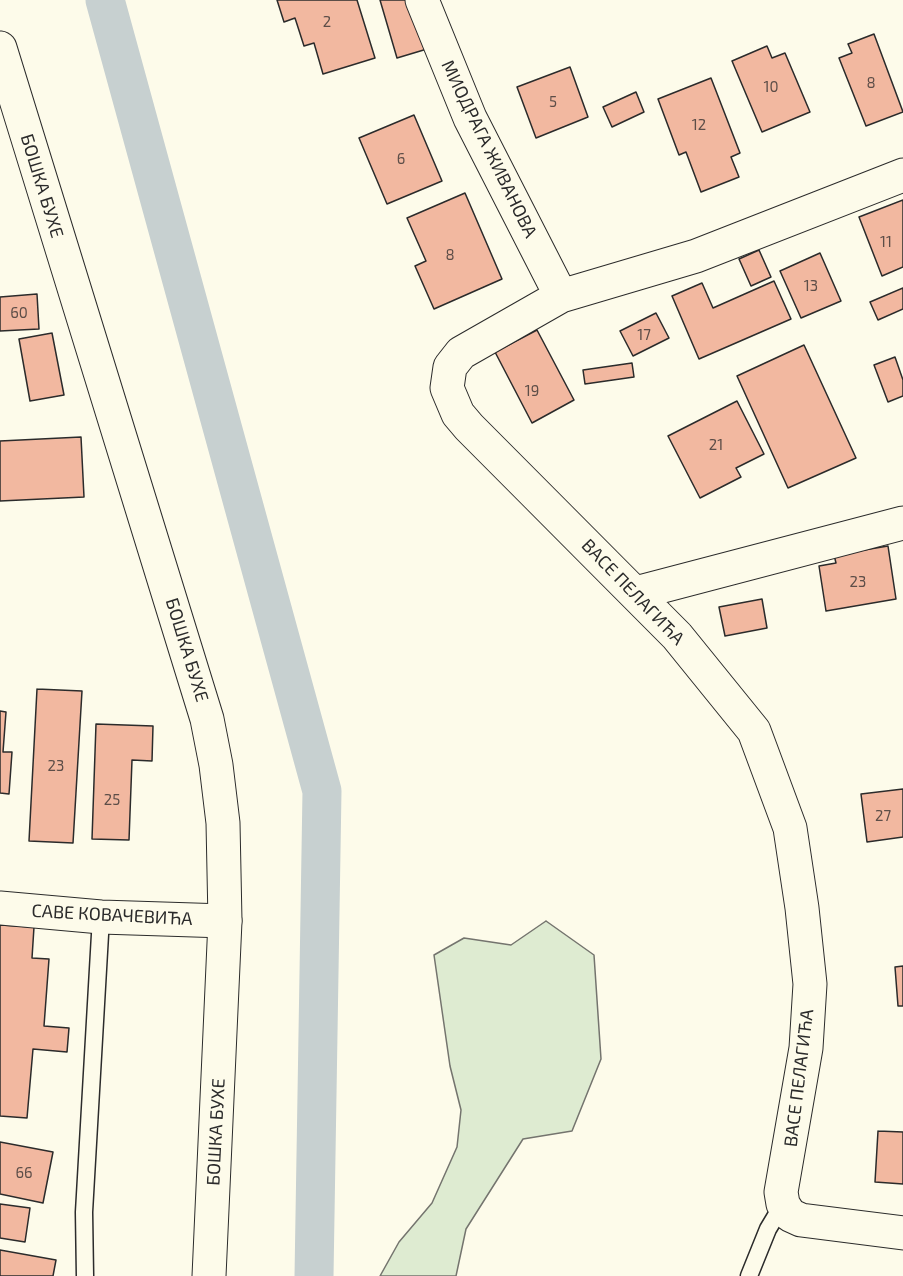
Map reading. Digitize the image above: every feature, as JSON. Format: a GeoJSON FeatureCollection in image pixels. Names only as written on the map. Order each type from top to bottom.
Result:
{"type":"FeatureCollection","features":[{"type":"Feature","properties":{"kind":"street","name":"МИОДРАГА ЖИВАНОВА"},"geometry":{"type":"LineString","coordinates":[[422,0],[470,118],[561,296]]}},
{"type":"Feature","properties":{"kind":"street","name":"БОШКА БУХЕ"},"geometry":{"type":"LineString","coordinates":[[0,48],[207,719],[223,823],[225,921],[209,1276]]}},
{"type":"Feature","properties":{"kind":"street","name":"ВАСЕ ПЕЛАГИЋА"},"geometry":{"type":"LineString","coordinates":[[783,1204],[781,1192],[806,1048],[810,984],[802,908],[789,828],[754,731],[677,636],[469,427],[450,399],[447,388],[450,367],[460,353],[561,296],[696,256],[903,175]]}},
{"type":"Feature","properties":{"kind":"street"},"geometry":{"type":"LineString","coordinates":[[636,593],[903,523]]}},
{"type":"Feature","properties":{"kind":"street","name":"САВЕ КОВАЧЕВИЋА"},"geometry":{"type":"LineString","coordinates":[[0,908],[101,917],[225,921]]}},
{"type":"Feature","properties":{"kind":"street"},"geometry":{"type":"LineString","coordinates":[[783,1204],[790,1215],[801,1221],[903,1233]]}},
{"type":"Feature","properties":{"kind":"lane"},"geometry":{"type":"LineString","coordinates":[[85,1276],[84,1212],[101,917]]}},
{"type":"Feature","properties":{"kind":"lane"},"geometry":{"type":"LineString","coordinates":[[749,1276],[768,1229],[783,1204]]}},
{"type":"Feature","properties":{"kind":"green space"},"geometry":{"type":"Polygon","coordinates":[[[546,921],[594,955],[601,1059],[572,1131],[523,1139],[466,1229],[456,1276],[380,1276],[399,1242],[432,1203],[457,1147],[461,1110],[450,1066],[434,955],[464,938],[511,945],[546,921]]]}},
{"type":"Feature","properties":{"kind":"building"},"geometry":{"type":"Polygon","coordinates":[[[277,0],[357,0],[375,58],[323,74],[314,43],[304,46],[295,18],[284,22],[277,0]]]}},
{"type":"Feature","properties":{"kind":"building"},"geometry":{"type":"Polygon","coordinates":[[[380,0],[411,0],[427,49],[397,58],[380,0]]]}},
{"type":"Feature","properties":{"kind":"building"},"geometry":{"type":"Polygon","coordinates":[[[874,34],[903,112],[866,126],[839,58],[852,53],[848,44],[874,34]]]}},
{"type":"Feature","properties":{"kind":"building"},"geometry":{"type":"Polygon","coordinates":[[[767,46],[772,58],[785,53],[810,112],[762,132],[732,61],[767,46]]]}},
{"type":"Feature","properties":{"kind":"building"},"geometry":{"type":"Polygon","coordinates":[[[570,67],[588,117],[536,138],[517,87],[570,67]]]}},
{"type":"Feature","properties":{"kind":"building"},"geometry":{"type":"Polygon","coordinates":[[[711,78],[740,153],[731,157],[739,177],[701,192],[686,152],[679,155],[658,99],[711,78]]]}},
{"type":"Feature","properties":{"kind":"building"},"geometry":{"type":"Polygon","coordinates":[[[636,92],[644,112],[612,127],[603,107],[636,92]]]}},
{"type":"Feature","properties":{"kind":"building"},"geometry":{"type":"Polygon","coordinates":[[[414,115],[442,181],[387,204],[359,138],[414,115]]]}},
{"type":"Feature","properties":{"kind":"building"},"geometry":{"type":"Polygon","coordinates":[[[465,193],[502,279],[434,309],[415,266],[426,261],[407,218],[465,193]]]}},
{"type":"Feature","properties":{"kind":"building"},"geometry":{"type":"Polygon","coordinates":[[[903,200],[903,267],[882,276],[859,217],[903,200]]]}},
{"type":"Feature","properties":{"kind":"building"},"geometry":{"type":"Polygon","coordinates":[[[759,250],[771,277],[751,286],[739,259],[759,250]]]}},
{"type":"Feature","properties":{"kind":"building"},"geometry":{"type":"Polygon","coordinates":[[[820,253],[841,301],[801,318],[780,271],[820,253]]]}},
{"type":"Feature","properties":{"kind":"building"},"geometry":{"type":"Polygon","coordinates":[[[774,281],[791,319],[699,359],[672,296],[702,283],[713,308],[774,281]]]}},
{"type":"Feature","properties":{"kind":"building"},"geometry":{"type":"Polygon","coordinates":[[[903,288],[903,309],[878,320],[870,302],[903,288]]]}},
{"type":"Feature","properties":{"kind":"building"},"geometry":{"type":"Polygon","coordinates":[[[37,294],[39,329],[0,331],[0,297],[37,294]]]}},
{"type":"Feature","properties":{"kind":"building"},"geometry":{"type":"Polygon","coordinates":[[[656,313],[669,338],[633,356],[620,331],[656,313]]]}},
{"type":"Feature","properties":{"kind":"building"},"geometry":{"type":"Polygon","coordinates":[[[537,330],[574,400],[532,423],[495,352],[537,330]]]}},
{"type":"Feature","properties":{"kind":"building"},"geometry":{"type":"Polygon","coordinates":[[[52,333],[64,395],[30,401],[19,339],[52,333]]]}},
{"type":"Feature","properties":{"kind":"building"},"geometry":{"type":"Polygon","coordinates":[[[804,345],[856,458],[788,488],[737,376],[804,345]]]}},
{"type":"Feature","properties":{"kind":"building"},"geometry":{"type":"Polygon","coordinates":[[[895,357],[903,380],[903,396],[888,402],[874,365],[895,357]]]}},
{"type":"Feature","properties":{"kind":"building"},"geometry":{"type":"Polygon","coordinates":[[[632,363],[634,377],[585,384],[583,370],[632,363]]]}},
{"type":"Feature","properties":{"kind":"building"},"geometry":{"type":"Polygon","coordinates":[[[737,401],[764,454],[736,468],[741,477],[700,498],[668,436],[737,401]]]}},
{"type":"Feature","properties":{"kind":"building"},"geometry":{"type":"Polygon","coordinates":[[[81,437],[84,497],[0,501],[0,441],[81,437]]]}},
{"type":"Feature","properties":{"kind":"building"},"geometry":{"type":"Polygon","coordinates":[[[888,546],[896,599],[826,611],[819,566],[836,563],[834,555],[888,546]]]}},
{"type":"Feature","properties":{"kind":"building"},"geometry":{"type":"Polygon","coordinates":[[[762,599],[767,628],[725,636],[719,607],[762,599]]]}},
{"type":"Feature","properties":{"kind":"building"},"geometry":{"type":"Polygon","coordinates":[[[37,689],[82,691],[73,843],[29,841],[37,689]]]}},
{"type":"Feature","properties":{"kind":"building"},"geometry":{"type":"Polygon","coordinates":[[[0,711],[6,712],[3,752],[12,752],[9,794],[0,793],[0,711]]]}},
{"type":"Feature","properties":{"kind":"building"},"geometry":{"type":"Polygon","coordinates":[[[96,724],[153,726],[152,761],[132,760],[129,840],[92,839],[96,724]]]}},
{"type":"Feature","properties":{"kind":"building"},"geometry":{"type":"Polygon","coordinates":[[[903,789],[903,837],[867,842],[861,794],[903,789]]]}},
{"type":"Feature","properties":{"kind":"building"},"geometry":{"type":"Polygon","coordinates":[[[0,925],[34,927],[32,958],[49,959],[44,1026],[69,1028],[67,1052],[33,1049],[27,1118],[0,1116],[0,925]]]}},
{"type":"Feature","properties":{"kind":"building"},"geometry":{"type":"Polygon","coordinates":[[[903,966],[903,1006],[898,1006],[895,967],[903,966]]]}},
{"type":"Feature","properties":{"kind":"building"},"geometry":{"type":"Polygon","coordinates":[[[878,1131],[903,1132],[903,1184],[875,1182],[878,1131]]]}},
{"type":"Feature","properties":{"kind":"building"},"geometry":{"type":"Polygon","coordinates":[[[0,1142],[53,1152],[43,1203],[0,1194],[0,1142]]]}},
{"type":"Feature","properties":{"kind":"building"},"geometry":{"type":"Polygon","coordinates":[[[0,1204],[30,1208],[25,1242],[0,1238],[0,1204]]]}},
{"type":"Feature","properties":{"kind":"building"},"geometry":{"type":"Polygon","coordinates":[[[0,1250],[56,1260],[53,1276],[0,1276],[0,1250]]]}},
{"type":"Feature","properties":{"kind":"waterway"},"geometry":{"type":"LineString","coordinates":[[105,0],[322,791],[314,1276]]}}]}
